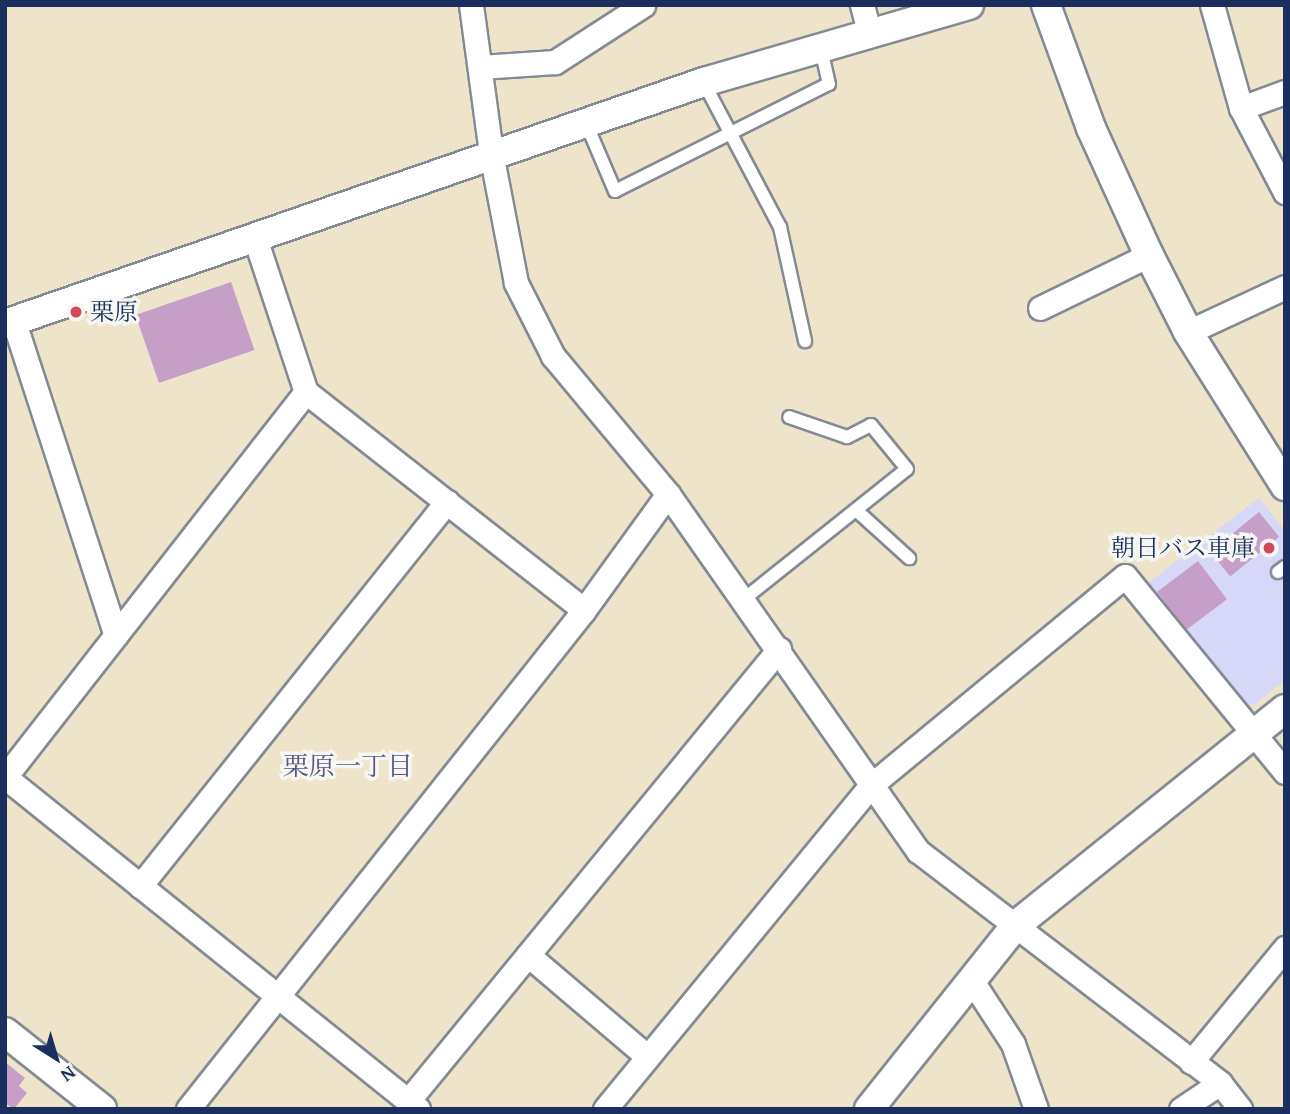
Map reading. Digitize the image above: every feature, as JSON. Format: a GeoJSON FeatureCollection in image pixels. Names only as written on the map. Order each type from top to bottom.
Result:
{"type":"FeatureCollection","features":[{"type":"Feature","properties":{"kind":"street"},"geometry":{"type":"LineString","coordinates":[[471,5],[491,153],[516,283],[553,356],[668,494],[918,851],[1220,1083],[1240,1109]]}},
{"type":"Feature","properties":{"kind":"street"},"geometry":{"type":"LineString","coordinates":[[480,67],[555,62],[643,5]]}},
{"type":"Feature","properties":{"kind":"street"},"geometry":{"type":"LineString","coordinates":[[862,5],[870,34]]}},
{"type":"Feature","properties":{"kind":"street"},"geometry":{"type":"LineString","coordinates":[[116,635],[9,323],[491,153],[704,82],[969,5]]}},
{"type":"Feature","properties":{"kind":"street"},"geometry":{"type":"LineString","coordinates":[[1046,5],[1091,128],[1149,255],[1188,332],[1285,486]]}},
{"type":"Feature","properties":{"kind":"street"},"geometry":{"type":"LineString","coordinates":[[1212,5],[1241,108],[1285,192]]}},
{"type":"Feature","properties":{"kind":"street"},"geometry":{"type":"LineString","coordinates":[[1241,108],[1285,92]]}},
{"type":"Feature","properties":{"kind":"street"},"geometry":{"type":"LineString","coordinates":[[255,238],[306,392],[584,610]]}},
{"type":"Feature","properties":{"kind":"street"},"geometry":{"type":"LineString","coordinates":[[1041,308],[1149,255]]}},
{"type":"Feature","properties":{"kind":"street"},"geometry":{"type":"LineString","coordinates":[[1188,332],[1285,287]]}},
{"type":"Feature","properties":{"kind":"street"},"geometry":{"type":"LineString","coordinates":[[306,392],[5,777],[413,1105],[528,955],[779,649]]}},
{"type":"Feature","properties":{"kind":"street"},"geometry":{"type":"LineString","coordinates":[[188,1109],[584,610],[668,494]]}},
{"type":"Feature","properties":{"kind":"street"},"geometry":{"type":"LineString","coordinates":[[140,886],[447,502]]}},
{"type":"Feature","properties":{"kind":"street"},"geometry":{"type":"LineString","coordinates":[[605,1109],[870,786],[1125,576],[1285,772]]}},
{"type":"Feature","properties":{"kind":"street"},"geometry":{"type":"LineString","coordinates":[[869,1109],[1015,926],[1285,709]]}},
{"type":"Feature","properties":{"kind":"street"},"geometry":{"type":"LineString","coordinates":[[1191,1062],[1285,948]]}},
{"type":"Feature","properties":{"kind":"street"},"geometry":{"type":"LineString","coordinates":[[528,955],[648,1057]]}},
{"type":"Feature","properties":{"kind":"street"},"geometry":{"type":"LineString","coordinates":[[972,981],[1013,1044],[1036,1109]]}},
{"type":"Feature","properties":{"kind":"street"},"geometry":{"type":"LineString","coordinates":[[5,1032],[102,1109]]}},
{"type":"Feature","properties":{"kind":"street"},"geometry":{"type":"LineString","coordinates":[[1181,1109],[1220,1083]]}},
{"type":"Feature","properties":{"kind":"lane"},"geometry":{"type":"LineString","coordinates":[[585,122],[615,191],[829,84],[821,48]]}},
{"type":"Feature","properties":{"kind":"lane"},"geometry":{"type":"LineString","coordinates":[[704,82],[780,227],[805,341]]}},
{"type":"Feature","properties":{"kind":"lane"},"geometry":{"type":"LineString","coordinates":[[744,599],[907,468],[871,425],[847,437],[789,416]]}},
{"type":"Feature","properties":{"kind":"lane"},"geometry":{"type":"LineString","coordinates":[[856,510],[909,558]]}},
{"type":"Feature","properties":{"kind":"shaded area"},"geometry":{"type":"Polygon","coordinates":[[[1259,498],[1285,531],[1285,680],[1254,705],[1242,703],[1147,584],[1259,498]]]}},
{"type":"Feature","properties":{"kind":"building"},"geometry":{"type":"Polygon","coordinates":[[[231,282],[254,350],[159,383],[136,315],[231,282]]]}},
{"type":"Feature","properties":{"kind":"building"},"geometry":{"type":"Polygon","coordinates":[[[1259,512],[1279,537],[1230,577],[1210,552],[1259,512]]]}},
{"type":"Feature","properties":{"kind":"building"},"geometry":{"type":"Polygon","coordinates":[[[1198,561],[1227,599],[1186,630],[1157,592],[1198,561]]]}},
{"type":"Feature","properties":{"kind":"building"},"geometry":{"type":"Polygon","coordinates":[[[5,1062],[25,1078],[19,1086],[27,1093],[14,1109],[5,1103],[5,1062]]]}},
{"type":"Feature","properties":{"kind":"place","name":"栗原"},"geometry":{"type":"Point","coordinates":[76,312]}},
{"type":"Feature","properties":{"kind":"place","name":"朝日バス車庫"},"geometry":{"type":"Point","coordinates":[1269,548]}},
{"type":"Feature","properties":{"kind":"district","name":"栗原一丁目"},"geometry":{"type":"Point","coordinates":[348,766]}}]}
